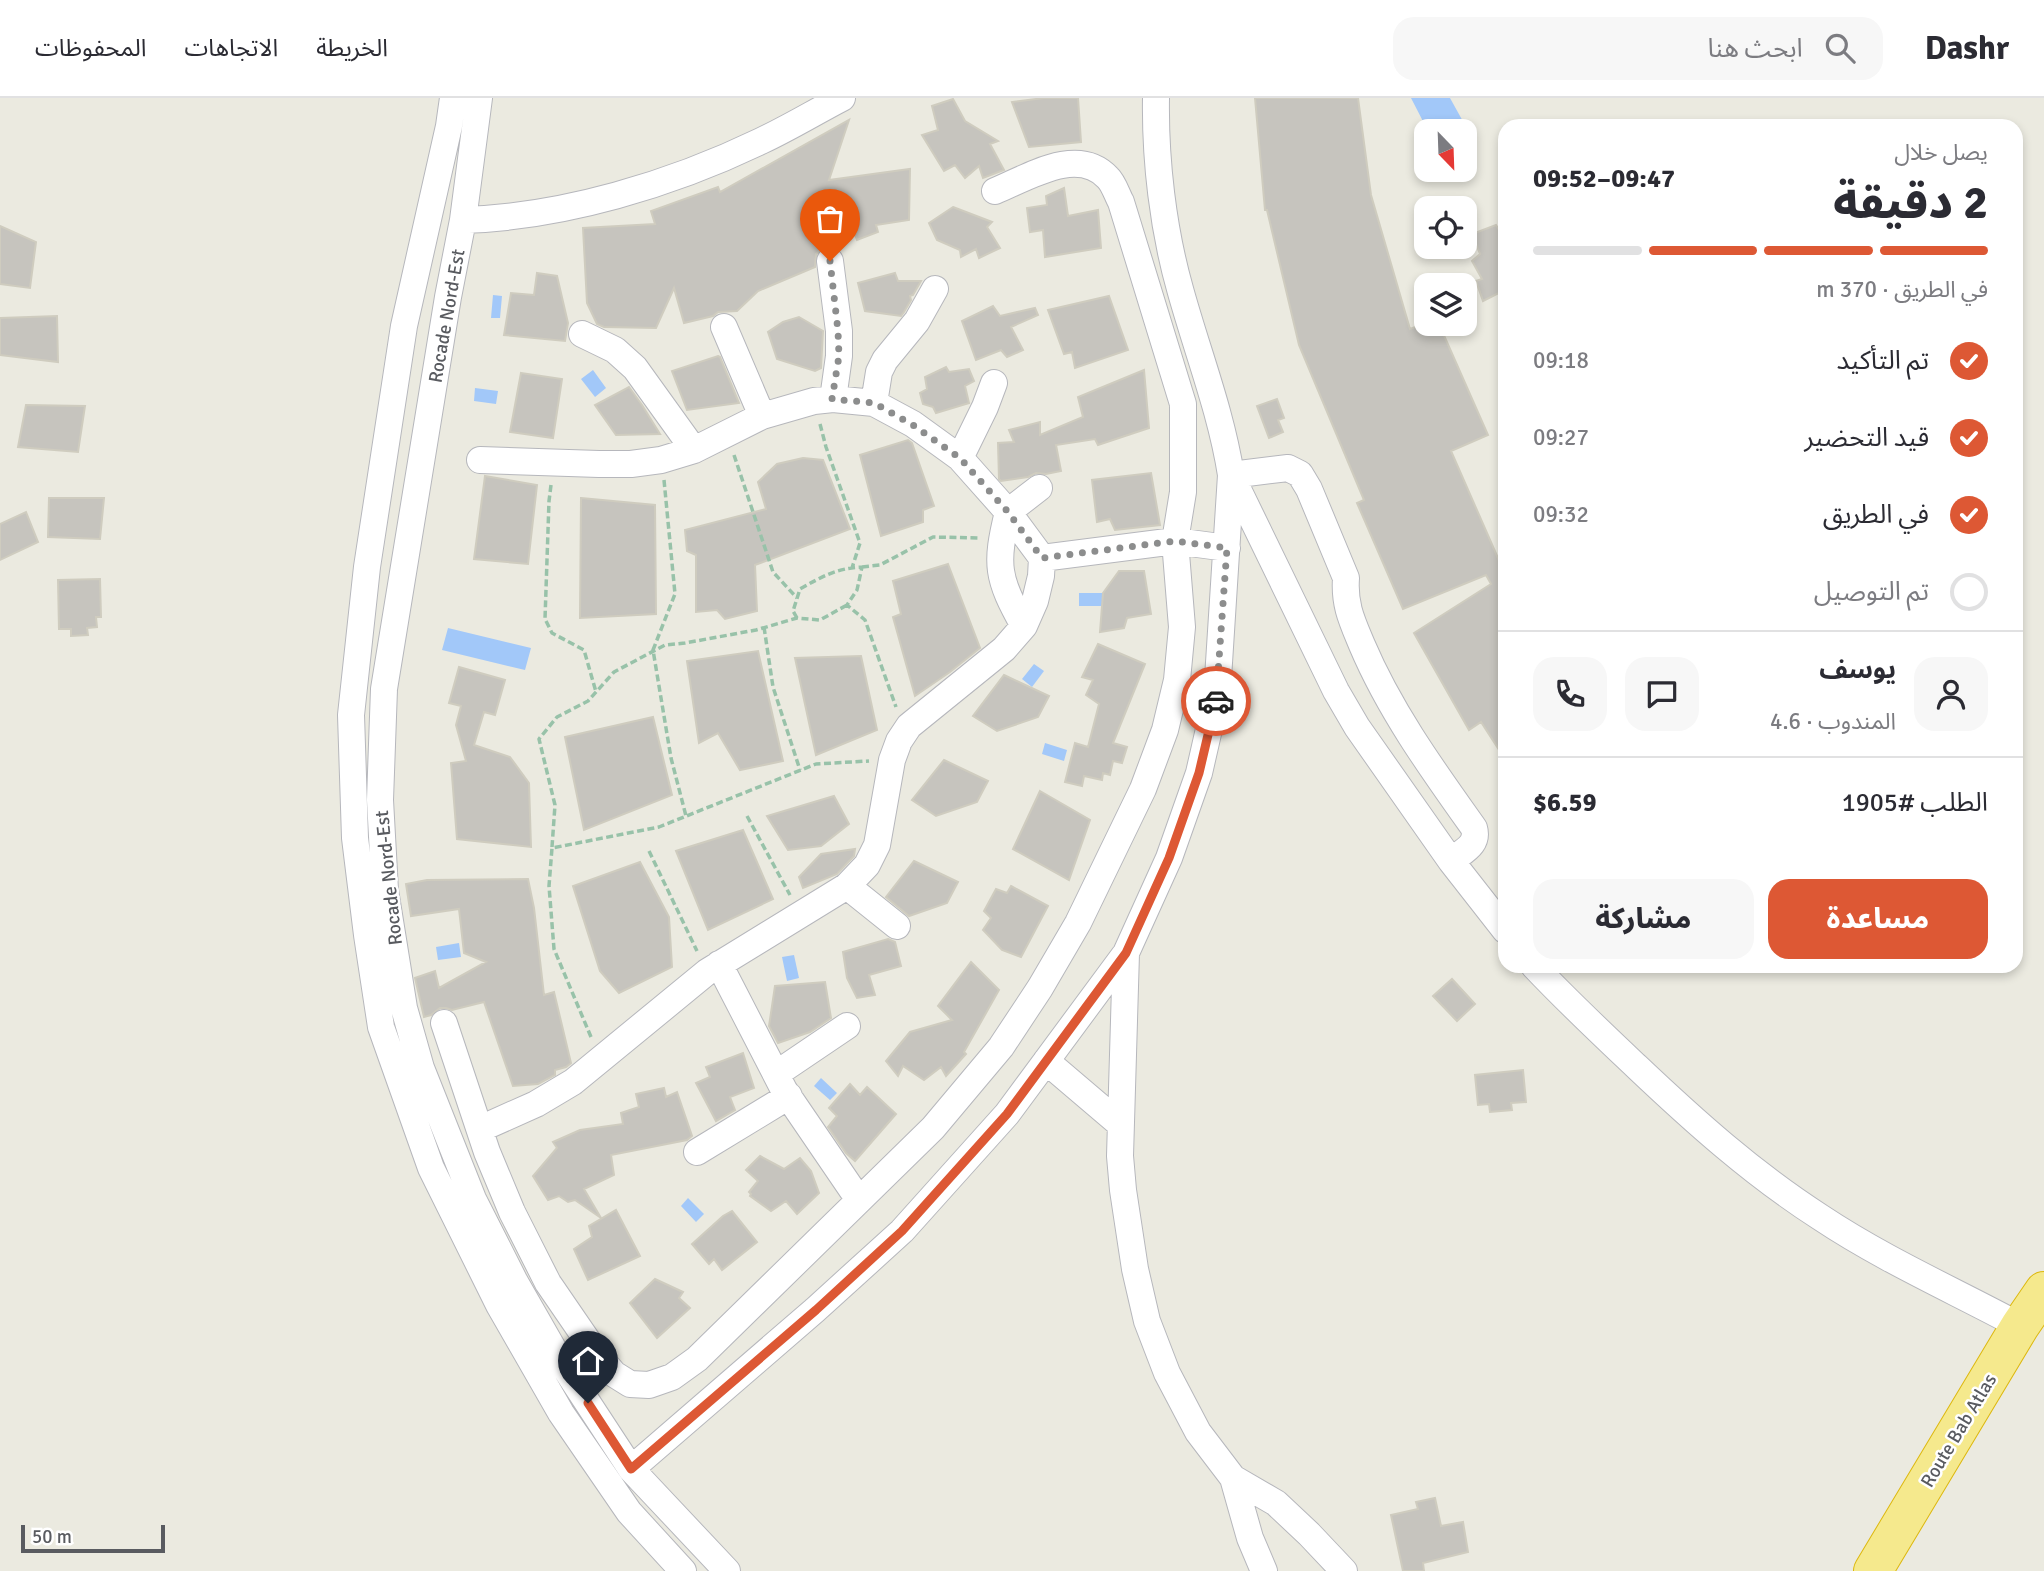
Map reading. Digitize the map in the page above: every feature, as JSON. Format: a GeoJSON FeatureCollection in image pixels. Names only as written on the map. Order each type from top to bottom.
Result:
{"type":"FeatureCollection","features":[{"type":"Feature","properties":{"kind":"highway","name":"Route Bab Atlas"},"geometry":{"type":"LineString","coordinates":[[1873,1571],[2020,1326],[2044,1291]]}},
{"type":"Feature","properties":{"kind":"street","name":"Rocade Nord-Est"},"geometry":{"type":"LineString","coordinates":[[453,98],[404,326],[367,567],[351,715],[355,838],[381,1027],[430,1168],[499,1305],[561,1413],[629,1512],[683,1571]]}},
{"type":"Feature","properties":{"kind":"street","name":"Rocade Nord-Est"},"geometry":{"type":"LineString","coordinates":[[479,98],[463,219],[384,689],[380,800],[385,890],[404,1008],[421,1068],[473,1199],[515,1282],[559,1359],[631,1469],[727,1571]]}},
{"type":"Feature","properties":{"kind":"street"},"geometry":{"type":"LineString","coordinates":[[463,219],[502,218],[611,197],[690,172],[761,141],[842,98]]}},
{"type":"Feature","properties":{"kind":"street"},"geometry":{"type":"LineString","coordinates":[[631,1469],[816,1310],[902,1231],[1007,1114],[1126,953],[1169,858],[1199,773],[1217,694],[1231,475],[1227,448],[1211,388],[1176,274],[1159,171],[1156,98]]}},
{"type":"Feature","properties":{"kind":"street"},"geometry":{"type":"LineString","coordinates":[[444,1023],[487,1152],[512,1212],[548,1283],[596,1353],[614,1374],[630,1384],[649,1385],[672,1377],[697,1359],[933,1128],[1001,1047],[1078,923],[1137,801],[1165,730],[1177,680],[1182,626],[1175,541],[1183,492],[1183,404],[1121,202],[1109,179],[1093,166],[1070,163],[995,191]]}},
{"type":"Feature","properties":{"kind":"street"},"geometry":{"type":"LineString","coordinates":[[823,400],[839,356],[830,261]]}},
{"type":"Feature","properties":{"kind":"street"},"geometry":{"type":"LineString","coordinates":[[874,403],[879,372],[885,360],[917,321],[935,289]]}},
{"type":"Feature","properties":{"kind":"street"},"geometry":{"type":"LineString","coordinates":[[724,327],[762,416]]}},
{"type":"Feature","properties":{"kind":"street"},"geometry":{"type":"LineString","coordinates":[[582,334],[615,351],[635,368],[694,450]]}},
{"type":"Feature","properties":{"kind":"street"},"geometry":{"type":"LineString","coordinates":[[960,458],[994,383]]}},
{"type":"Feature","properties":{"kind":"street"},"geometry":{"type":"LineString","coordinates":[[480,460],[631,464],[662,460],[694,450],[762,416],[823,400],[874,403],[913,425],[960,458],[1008,512],[1042,558],[1035,601],[1024,626],[1004,649],[909,726],[899,741],[892,760],[877,845],[867,865],[847,886],[713,968],[573,1082],[536,1104],[480,1129]]}},
{"type":"Feature","properties":{"kind":"street"},"geometry":{"type":"LineString","coordinates":[[1231,475],[1288,468],[1300,474],[1309,489],[1346,578],[1348,611],[1372,668],[1395,712],[1474,828],[1477,836],[1474,844],[1451,860]]}},
{"type":"Feature","properties":{"kind":"street"},"geometry":{"type":"LineString","coordinates":[[1231,475],[1336,691],[1388,773],[1498,921]]}},
{"type":"Feature","properties":{"kind":"street"},"geometry":{"type":"LineString","coordinates":[[1024,626],[1006,593],[999,560],[1008,512],[1039,488]]}},
{"type":"Feature","properties":{"kind":"street"},"geometry":{"type":"LineString","coordinates":[[1042,558],[1175,541],[1227,548]]}},
{"type":"Feature","properties":{"kind":"street"},"geometry":{"type":"LineString","coordinates":[[847,886],[897,926]]}},
{"type":"Feature","properties":{"kind":"street"},"geometry":{"type":"LineString","coordinates":[[1126,953],[1120,1124],[1123,1190],[1135,1269],[1147,1321],[1167,1373],[1198,1432],[1233,1478],[1250,1538],[1265,1571]]}},
{"type":"Feature","properties":{"kind":"street"},"geometry":{"type":"LineString","coordinates":[[713,968],[782,1085],[859,1200]]}},
{"type":"Feature","properties":{"kind":"street"},"geometry":{"type":"LineString","coordinates":[[1541,973],[1688,1115],[1767,1181],[1820,1218],[1880,1254],[2020,1326]]}},
{"type":"Feature","properties":{"kind":"street"},"geometry":{"type":"LineString","coordinates":[[696,1152],[782,1085],[847,1026]]}},
{"type":"Feature","properties":{"kind":"street"},"geometry":{"type":"LineString","coordinates":[[1046,1061],[1120,1124]]}},
{"type":"Feature","properties":{"kind":"street"},"geometry":{"type":"LineString","coordinates":[[1233,1478],[1276,1503],[1345,1571]]}},
{"type":"Feature","properties":{"kind":"path"},"geometry":{"type":"LineString","coordinates":[[823,400],[826,447],[860,543],[852,568]]}},
{"type":"Feature","properties":{"kind":"path"},"geometry":{"type":"LineString","coordinates":[[726,433],[773,572],[797,598]]}},
{"type":"Feature","properties":{"kind":"path"},"geometry":{"type":"LineString","coordinates":[[662,460],[675,594],[653,650],[671,758],[686,816]]}},
{"type":"Feature","properties":{"kind":"path"},"geometry":{"type":"LineString","coordinates":[[554,463],[549,501],[545,619],[552,633],[584,650],[596,692]]}},
{"type":"Feature","properties":{"kind":"path"},"geometry":{"type":"LineString","coordinates":[[797,618],[793,611],[800,589],[822,577],[846,568],[880,565],[933,537],[1002,538]]}},
{"type":"Feature","properties":{"kind":"path"},"geometry":{"type":"LineString","coordinates":[[600,1059],[554,949],[550,886],[555,805],[539,739],[557,717],[588,701],[614,671],[653,650],[665,645],[756,630],[797,618],[820,620],[848,605],[857,590],[862,567]]}},
{"type":"Feature","properties":{"kind":"path"},"geometry":{"type":"LineString","coordinates":[[848,605],[865,620],[893,703],[909,726]]}},
{"type":"Feature","properties":{"kind":"path"},"geometry":{"type":"LineString","coordinates":[[764,627],[773,687],[800,770]]}},
{"type":"Feature","properties":{"kind":"path"},"geometry":{"type":"LineString","coordinates":[[552,848],[659,827],[816,764],[892,760]]}},
{"type":"Feature","properties":{"kind":"path"},"geometry":{"type":"LineString","coordinates":[[747,816],[801,915]]}},
{"type":"Feature","properties":{"kind":"path"},"geometry":{"type":"LineString","coordinates":[[649,851],[713,968]]}},
{"type":"Feature","properties":{"kind":"water"},"geometry":{"type":"Polygon","coordinates":[[[1411,98],[1450,98],[1462,119],[1422,119],[1411,98]]]}},
{"type":"Feature","properties":{"kind":"water"},"geometry":{"type":"Polygon","coordinates":[[[493,295],[502,296],[500,318],[491,318],[493,295]]]}},
{"type":"Feature","properties":{"kind":"water"},"geometry":{"type":"Polygon","coordinates":[[[593,370],[606,388],[595,397],[581,379],[593,370]]]}},
{"type":"Feature","properties":{"kind":"water"},"geometry":{"type":"Polygon","coordinates":[[[475,388],[498,391],[496,404],[474,401],[475,388]]]}},
{"type":"Feature","properties":{"kind":"water"},"geometry":{"type":"Polygon","coordinates":[[[1079,593],[1103,593],[1103,606],[1079,606],[1079,593]]]}},
{"type":"Feature","properties":{"kind":"water"},"geometry":{"type":"Polygon","coordinates":[[[448,628],[531,648],[525,670],[442,650],[448,628]]]}},
{"type":"Feature","properties":{"kind":"water"},"geometry":{"type":"Polygon","coordinates":[[[1034,664],[1044,671],[1032,687],[1022,679],[1034,664]]]}},
{"type":"Feature","properties":{"kind":"water"},"geometry":{"type":"Polygon","coordinates":[[[1045,743],[1067,750],[1064,761],[1042,754],[1045,743]]]}},
{"type":"Feature","properties":{"kind":"water"},"geometry":{"type":"Polygon","coordinates":[[[459,943],[461,957],[438,960],[436,947],[459,943]]]}},
{"type":"Feature","properties":{"kind":"water"},"geometry":{"type":"Polygon","coordinates":[[[794,955],[799,978],[787,981],[782,957],[794,955]]]}},
{"type":"Feature","properties":{"kind":"water"},"geometry":{"type":"Polygon","coordinates":[[[821,1078],[837,1093],[830,1100],[814,1086],[821,1078]]]}},
{"type":"Feature","properties":{"kind":"water"},"geometry":{"type":"Polygon","coordinates":[[[688,1198],[704,1214],[696,1222],[681,1206],[688,1198]]]}},
{"type":"Feature","properties":{"kind":"building"},"geometry":{"type":"Polygon","coordinates":[[[1078,98],[1081,142],[1029,147],[1012,102],[1078,98]]]}},
{"type":"Feature","properties":{"kind":"building"},"geometry":{"type":"Polygon","coordinates":[[[1255,98],[1358,98],[1371,195],[1410,329],[1414,327],[1414,336],[1444,336],[1488,435],[1451,451],[1498,558],[1498,748],[1481,722],[1469,730],[1414,633],[1491,584],[1486,575],[1403,609],[1357,503],[1364,500],[1299,345],[1267,210],[1255,98]]]}},
{"type":"Feature","properties":{"kind":"building"},"geometry":{"type":"Polygon","coordinates":[[[953,99],[965,121],[998,141],[990,144],[1004,170],[983,178],[979,166],[965,178],[955,165],[944,171],[922,135],[938,130],[932,106],[953,99]]]}},
{"type":"Feature","properties":{"kind":"building"},"geometry":{"type":"Polygon","coordinates":[[[849,120],[829,180],[910,169],[909,220],[876,225],[878,232],[857,240],[852,226],[825,224],[824,247],[816,254],[815,267],[758,291],[737,311],[718,312],[713,316],[684,323],[674,288],[656,328],[604,327],[597,324],[587,303],[583,228],[655,224],[651,211],[718,187],[720,192],[849,120]]]}},
{"type":"Feature","properties":{"kind":"building"},"geometry":{"type":"Polygon","coordinates":[[[1064,188],[1068,216],[1098,210],[1101,248],[1045,257],[1043,230],[1030,232],[1027,208],[1047,205],[1046,196],[1064,188]]]}},
{"type":"Feature","properties":{"kind":"building"},"geometry":{"type":"Polygon","coordinates":[[[953,207],[992,222],[987,227],[1000,248],[979,258],[976,249],[961,257],[960,250],[937,240],[929,223],[953,207]]]}},
{"type":"Feature","properties":{"kind":"building"},"geometry":{"type":"Polygon","coordinates":[[[1496,225],[1498,294],[1483,301],[1477,284],[1477,281],[1482,279],[1472,261],[1480,254],[1477,232],[1496,225]]]}},
{"type":"Feature","properties":{"kind":"building"},"geometry":{"type":"Polygon","coordinates":[[[0,226],[36,242],[30,288],[0,284],[0,226]]]}},
{"type":"Feature","properties":{"kind":"building"},"geometry":{"type":"Polygon","coordinates":[[[537,273],[557,276],[568,323],[565,341],[504,335],[511,293],[534,295],[537,273]]]}},
{"type":"Feature","properties":{"kind":"building"},"geometry":{"type":"Polygon","coordinates":[[[895,273],[898,281],[921,281],[910,296],[911,300],[901,316],[865,311],[858,283],[895,273]]]}},
{"type":"Feature","properties":{"kind":"building"},"geometry":{"type":"Polygon","coordinates":[[[1109,296],[1128,350],[1075,368],[1072,352],[1064,354],[1048,310],[1109,296]]]}},
{"type":"Feature","properties":{"kind":"building"},"geometry":{"type":"Polygon","coordinates":[[[993,306],[1000,316],[1035,308],[1038,315],[1011,327],[1023,350],[1007,357],[1001,350],[976,360],[962,321],[993,306]]]}},
{"type":"Feature","properties":{"kind":"building"},"geometry":{"type":"Polygon","coordinates":[[[57,316],[58,362],[0,355],[0,318],[57,316]]]}},
{"type":"Feature","properties":{"kind":"building"},"geometry":{"type":"Polygon","coordinates":[[[799,317],[823,331],[821,368],[815,371],[777,359],[768,332],[783,322],[799,317]]]}},
{"type":"Feature","properties":{"kind":"building"},"geometry":{"type":"Polygon","coordinates":[[[718,356],[739,403],[687,410],[672,371],[718,356]]]}},
{"type":"Feature","properties":{"kind":"building"},"geometry":{"type":"Polygon","coordinates":[[[946,367],[949,372],[969,369],[974,381],[965,386],[969,403],[936,413],[933,407],[923,404],[920,393],[927,389],[925,377],[946,367]]]}},
{"type":"Feature","properties":{"kind":"building"},"geometry":{"type":"Polygon","coordinates":[[[1144,370],[1149,428],[1098,445],[1095,439],[1056,445],[1061,471],[1036,473],[1028,477],[1001,481],[999,479],[998,443],[1014,442],[1009,430],[1040,422],[1040,435],[1083,417],[1078,397],[1144,370]]]}},
{"type":"Feature","properties":{"kind":"building"},"geometry":{"type":"Polygon","coordinates":[[[521,373],[562,379],[553,438],[510,432],[521,373]]]}},
{"type":"Feature","properties":{"kind":"building"},"geometry":{"type":"Polygon","coordinates":[[[629,387],[660,434],[616,435],[595,405],[629,387]]]}},
{"type":"Feature","properties":{"kind":"building"},"geometry":{"type":"Polygon","coordinates":[[[1277,399],[1284,418],[1278,420],[1283,432],[1269,438],[1257,406],[1277,399]]]}},
{"type":"Feature","properties":{"kind":"building"},"geometry":{"type":"Polygon","coordinates":[[[26,405],[85,406],[78,452],[18,447],[26,405]]]}},
{"type":"Feature","properties":{"kind":"building"},"geometry":{"type":"Polygon","coordinates":[[[908,440],[912,443],[934,506],[923,510],[923,522],[881,536],[860,455],[908,440]]]}},
{"type":"Feature","properties":{"kind":"building"},"geometry":{"type":"Polygon","coordinates":[[[803,458],[823,460],[850,529],[755,565],[757,611],[725,619],[717,610],[696,612],[696,555],[687,551],[685,530],[766,509],[758,482],[777,464],[803,458]]]}},
{"type":"Feature","properties":{"kind":"building"},"geometry":{"type":"Polygon","coordinates":[[[1151,473],[1160,525],[1115,530],[1110,519],[1097,522],[1092,480],[1151,473]]]}},
{"type":"Feature","properties":{"kind":"building"},"geometry":{"type":"Polygon","coordinates":[[[485,476],[537,485],[528,564],[474,559],[485,476]]]}},
{"type":"Feature","properties":{"kind":"building"},"geometry":{"type":"Polygon","coordinates":[[[49,498],[104,498],[100,539],[48,537],[49,498]]]}},
{"type":"Feature","properties":{"kind":"building"},"geometry":{"type":"Polygon","coordinates":[[[581,498],[655,505],[656,614],[580,618],[581,498]]]}},
{"type":"Feature","properties":{"kind":"building"},"geometry":{"type":"Polygon","coordinates":[[[26,512],[38,542],[0,560],[0,524],[26,512]]]}},
{"type":"Feature","properties":{"kind":"building"},"geometry":{"type":"Polygon","coordinates":[[[948,564],[980,648],[915,696],[893,617],[901,614],[893,581],[948,564]]]}},
{"type":"Feature","properties":{"kind":"building"},"geometry":{"type":"Polygon","coordinates":[[[1119,571],[1144,571],[1151,614],[1127,618],[1124,628],[1100,632],[1103,593],[1119,571]]]}},
{"type":"Feature","properties":{"kind":"building"},"geometry":{"type":"Polygon","coordinates":[[[100,579],[101,617],[96,617],[97,627],[87,628],[88,635],[71,636],[71,629],[59,629],[58,580],[100,579]]]}},
{"type":"Feature","properties":{"kind":"building"},"geometry":{"type":"Polygon","coordinates":[[[1098,644],[1145,664],[1113,743],[1127,747],[1122,763],[1113,761],[1110,775],[1103,773],[1102,780],[1084,776],[1082,786],[1065,782],[1075,743],[1088,747],[1099,704],[1086,695],[1093,680],[1082,677],[1098,644]]]}},
{"type":"Feature","properties":{"kind":"building"},"geometry":{"type":"Polygon","coordinates":[[[758,651],[783,761],[740,770],[718,733],[699,743],[687,661],[758,651]]]}},
{"type":"Feature","properties":{"kind":"building"},"geometry":{"type":"Polygon","coordinates":[[[861,656],[877,730],[816,755],[795,658],[861,656]]]}},
{"type":"Feature","properties":{"kind":"building"},"geometry":{"type":"Polygon","coordinates":[[[459,667],[505,680],[495,715],[484,712],[474,745],[510,757],[529,783],[531,847],[457,839],[451,763],[466,761],[456,725],[461,706],[449,703],[459,667]]]}},
{"type":"Feature","properties":{"kind":"building"},"geometry":{"type":"Polygon","coordinates":[[[1004,675],[1049,696],[1038,717],[997,731],[973,716],[1004,675]]]}},
{"type":"Feature","properties":{"kind":"building"},"geometry":{"type":"Polygon","coordinates":[[[653,717],[672,795],[584,830],[565,737],[653,717]]]}},
{"type":"Feature","properties":{"kind":"building"},"geometry":{"type":"Polygon","coordinates":[[[944,760],[988,781],[977,802],[936,816],[912,800],[944,760]]]}},
{"type":"Feature","properties":{"kind":"building"},"geometry":{"type":"Polygon","coordinates":[[[1040,791],[1090,820],[1069,880],[1013,849],[1040,791]]]}},
{"type":"Feature","properties":{"kind":"building"},"geometry":{"type":"Polygon","coordinates":[[[834,796],[849,824],[821,846],[788,850],[767,816],[834,796]]]}},
{"type":"Feature","properties":{"kind":"building"},"geometry":{"type":"Polygon","coordinates":[[[743,830],[773,899],[708,930],[676,851],[743,830]]]}},
{"type":"Feature","properties":{"kind":"building"},"geometry":{"type":"Polygon","coordinates":[[[855,849],[854,856],[837,874],[803,888],[799,877],[821,854],[855,849]]]}},
{"type":"Feature","properties":{"kind":"building"},"geometry":{"type":"Polygon","coordinates":[[[914,861],[958,882],[947,903],[909,916],[886,897],[914,861]]]}},
{"type":"Feature","properties":{"kind":"building"},"geometry":{"type":"Polygon","coordinates":[[[640,862],[669,917],[672,967],[619,993],[600,971],[573,886],[640,862]]]}},
{"type":"Feature","properties":{"kind":"building"},"geometry":{"type":"Polygon","coordinates":[[[528,879],[544,995],[554,992],[571,1063],[555,1070],[555,1075],[538,1084],[513,1086],[484,1002],[452,1010],[440,1008],[424,1017],[415,978],[435,971],[439,988],[486,962],[464,953],[459,909],[411,916],[406,884],[427,880],[528,879]]]}},
{"type":"Feature","properties":{"kind":"building"},"geometry":{"type":"Polygon","coordinates":[[[1011,886],[1048,906],[1021,957],[1002,950],[983,930],[991,918],[984,911],[996,889],[1007,893],[1011,886]]]}},
{"type":"Feature","properties":{"kind":"building"},"geometry":{"type":"Polygon","coordinates":[[[888,939],[895,942],[901,966],[869,975],[875,995],[857,998],[847,978],[843,952],[888,939]]]}},
{"type":"Feature","properties":{"kind":"building"},"geometry":{"type":"Polygon","coordinates":[[[971,962],[999,990],[964,1052],[966,1054],[946,1076],[941,1067],[924,1080],[903,1066],[898,1076],[886,1061],[910,1032],[952,1020],[938,1006],[971,962]]]}},
{"type":"Feature","properties":{"kind":"building"},"geometry":{"type":"Polygon","coordinates":[[[1452,979],[1475,1004],[1457,1021],[1433,996],[1452,979]]]}},
{"type":"Feature","properties":{"kind":"building"},"geometry":{"type":"Polygon","coordinates":[[[825,982],[831,1018],[810,1032],[778,1043],[769,1026],[775,986],[825,982]]]}},
{"type":"Feature","properties":{"kind":"building"},"geometry":{"type":"Polygon","coordinates":[[[743,1053],[754,1088],[730,1097],[735,1110],[716,1121],[696,1083],[710,1077],[706,1067],[743,1053]]]}},
{"type":"Feature","properties":{"kind":"building"},"geometry":{"type":"Polygon","coordinates":[[[1523,1070],[1526,1102],[1511,1103],[1512,1110],[1490,1112],[1489,1104],[1478,1105],[1475,1075],[1523,1070]]]}},
{"type":"Feature","properties":{"kind":"building"},"geometry":{"type":"Polygon","coordinates":[[[850,1084],[860,1095],[867,1087],[896,1114],[855,1161],[828,1127],[837,1116],[829,1108],[850,1084]]]}},
{"type":"Feature","properties":{"kind":"building"},"geometry":{"type":"Polygon","coordinates":[[[664,1088],[666,1097],[677,1092],[692,1136],[687,1140],[611,1155],[614,1175],[584,1189],[601,1218],[575,1200],[568,1202],[559,1196],[548,1200],[533,1176],[557,1148],[553,1142],[580,1130],[623,1124],[621,1113],[639,1107],[636,1094],[664,1088]]]}},
{"type":"Feature","properties":{"kind":"building"},"geometry":{"type":"Polygon","coordinates":[[[760,1156],[784,1169],[800,1158],[811,1171],[819,1193],[797,1214],[786,1201],[771,1211],[750,1196],[749,1192],[758,1181],[746,1170],[760,1156]]]}},
{"type":"Feature","properties":{"kind":"building"},"geometry":{"type":"Polygon","coordinates":[[[616,1210],[640,1256],[588,1280],[574,1249],[592,1237],[589,1226],[616,1210]]]}},
{"type":"Feature","properties":{"kind":"building"},"geometry":{"type":"Polygon","coordinates":[[[732,1211],[757,1242],[722,1270],[714,1259],[709,1264],[692,1244],[732,1211]]]}},
{"type":"Feature","properties":{"kind":"building"},"geometry":{"type":"Polygon","coordinates":[[[655,1279],[683,1292],[679,1298],[690,1308],[657,1338],[630,1303],[655,1279]]]}},
{"type":"Feature","properties":{"kind":"building"},"geometry":{"type":"Polygon","coordinates":[[[1435,1498],[1441,1526],[1463,1522],[1468,1552],[1423,1563],[1424,1571],[1403,1571],[1391,1515],[1418,1509],[1416,1502],[1435,1498]]]}},
{"type":"Feature","properties":{"kind":"way so far"},"geometry":{"type":"LineString","coordinates":[[830,261],[839,356],[832,399],[874,403],[913,425],[960,458],[1008,512],[1042,558],[1175,541],[1227,548],[1216,701]]}},
{"type":"Feature","properties":{"kind":"route"},"geometry":{"type":"LineString","coordinates":[[588,1403],[631,1469],[816,1310],[902,1231],[1007,1114],[1126,953],[1169,858],[1199,773],[1216,701]]}}]}
